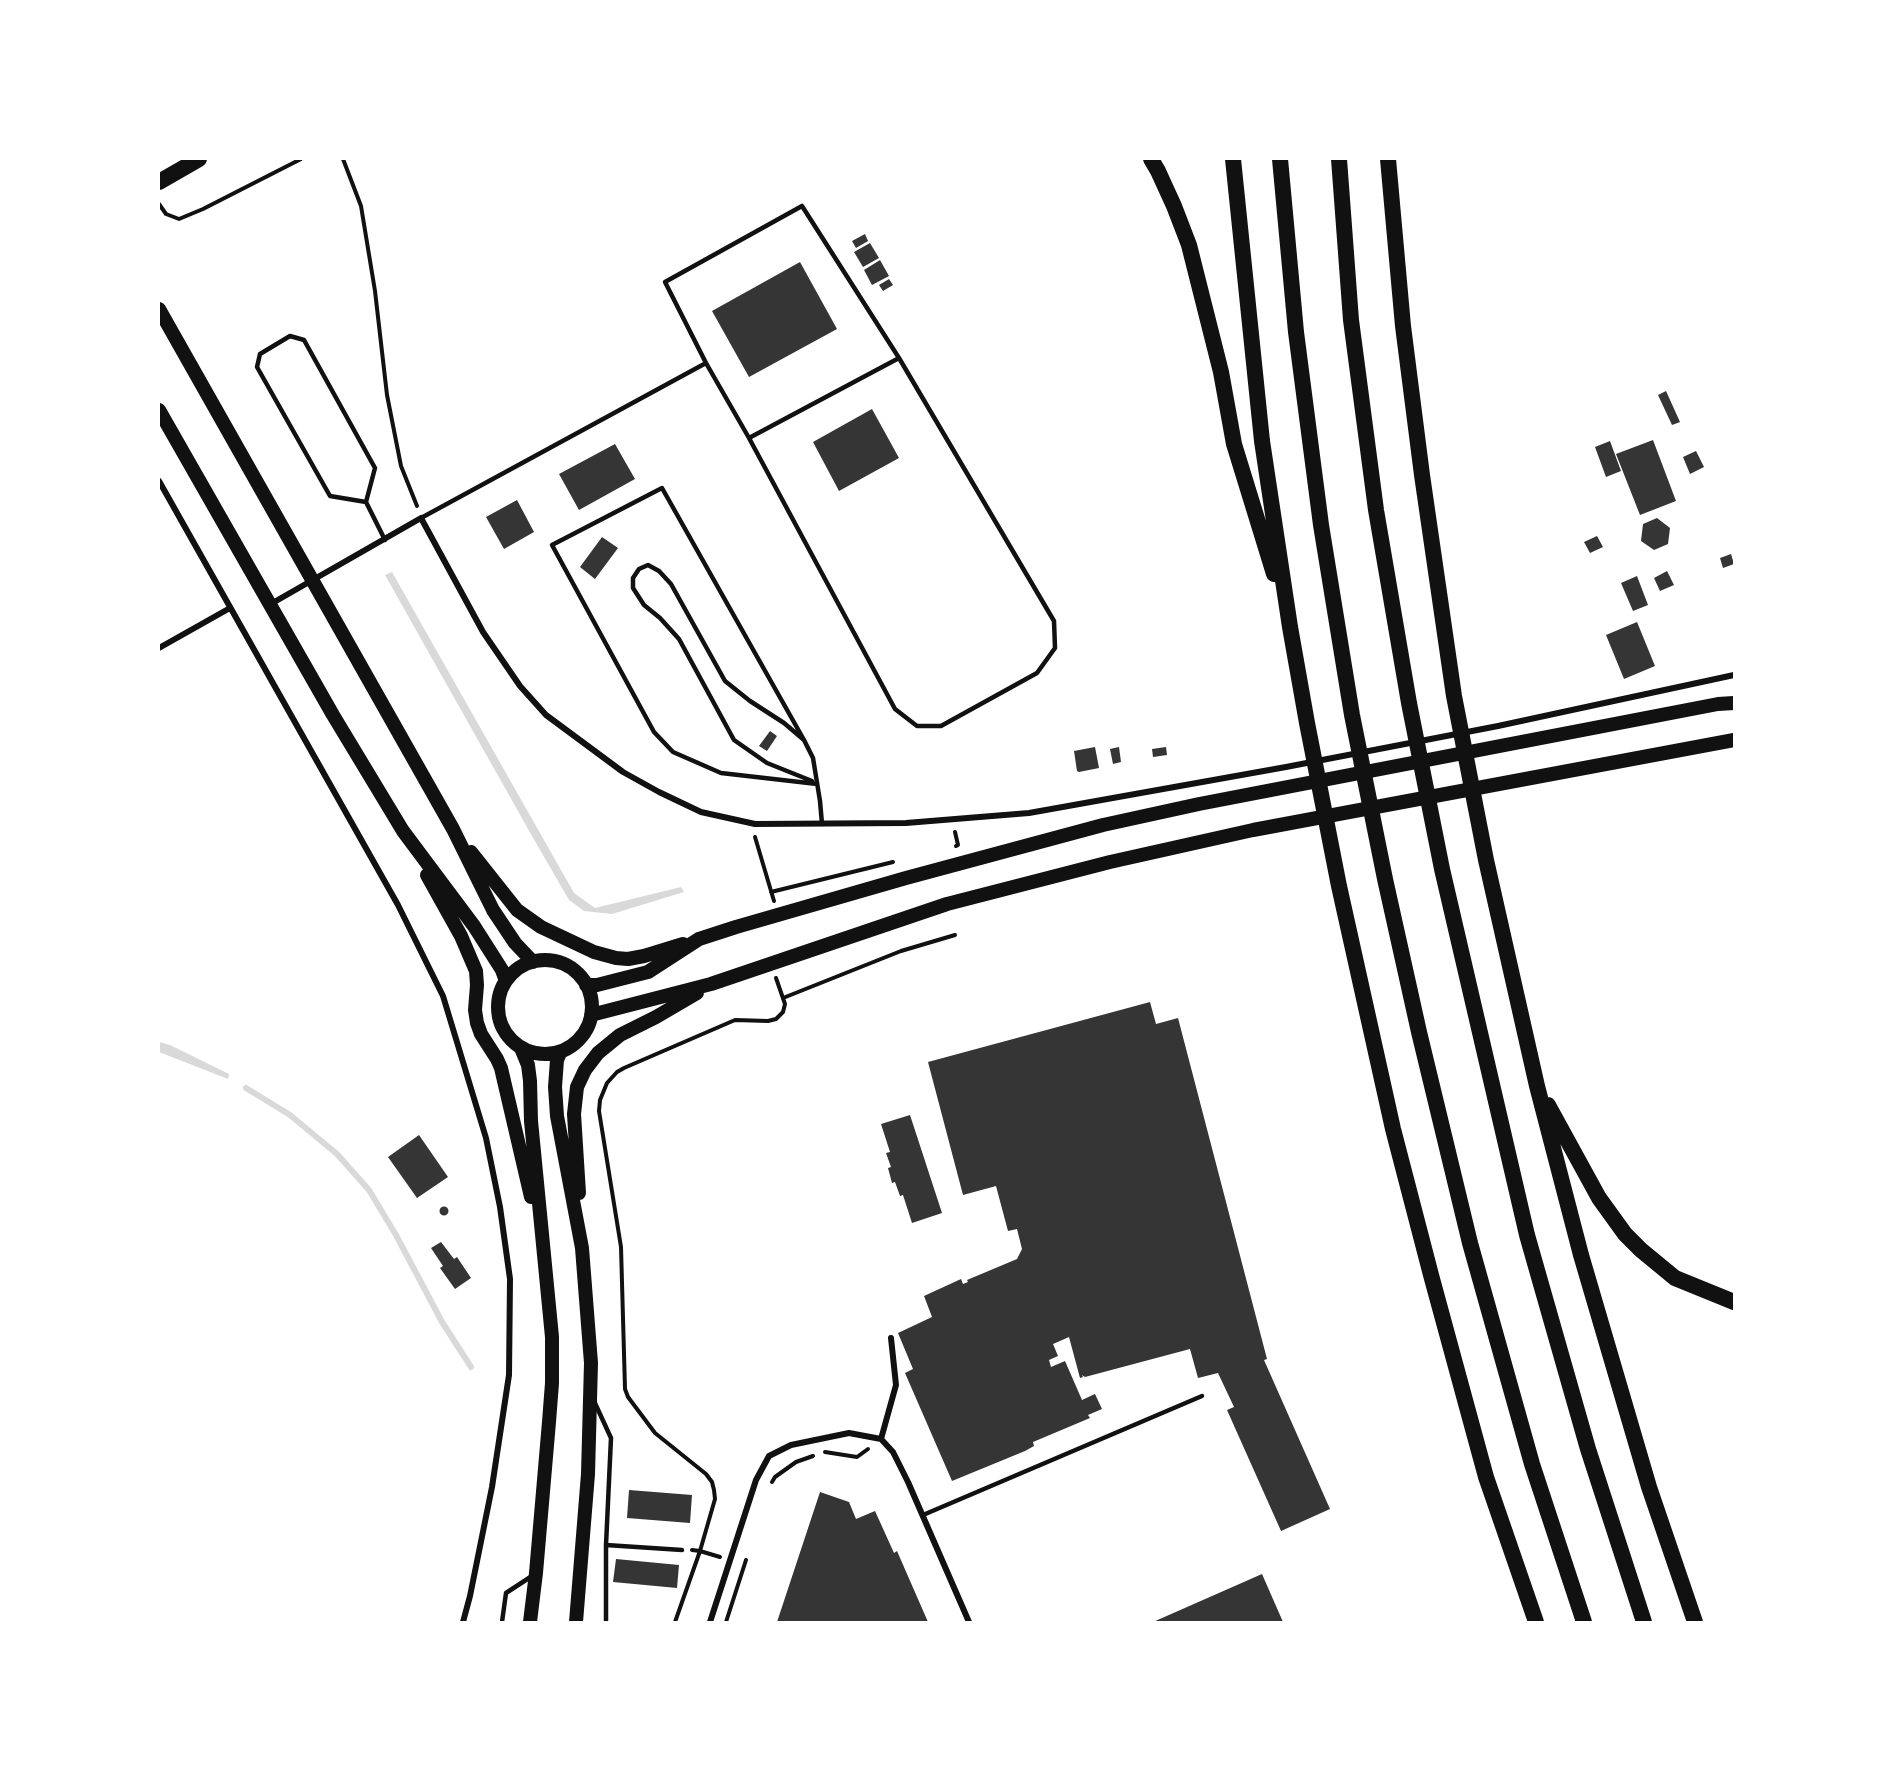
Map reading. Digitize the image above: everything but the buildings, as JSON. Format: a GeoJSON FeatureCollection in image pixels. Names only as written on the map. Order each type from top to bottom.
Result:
{"type":"FeatureCollection","features":[{"type":"Feature","properties":{"kind":"highway"},"geometry":{"type":"LineString","coordinates":[[159,182],[199,159]]}},
{"type":"Feature","properties":{"kind":"highway"},"geometry":{"type":"LineString","coordinates":[[1151,159],[1174,206],[1189,245],[1221,372],[1234,444],[1290,627]]}},
{"type":"Feature","properties":{"kind":"highway"},"geometry":{"type":"LineString","coordinates":[[1233,159],[1262,441],[1290,627],[1340,886],[1393,1129],[1431,1275],[1486,1477],[1536,1622]]}},
{"type":"Feature","properties":{"kind":"highway"},"geometry":{"type":"LineString","coordinates":[[1280,159],[1296,332],[1321,525],[1352,715],[1385,879],[1470,1243],[1532,1464],[1584,1622]]}},
{"type":"Feature","properties":{"kind":"highway"},"geometry":{"type":"LineString","coordinates":[[1339,159],[1353,332],[1376,510],[1409,703],[1442,868],[1527,1235],[1588,1449],[1644,1622]]}},
{"type":"Feature","properties":{"kind":"highway"},"geometry":{"type":"LineString","coordinates":[[1388,159],[1404,337],[1422,475],[1455,696],[1486,860],[1537,1086],[1564,1191],[1649,1487],[1695,1622]]}},
{"type":"Feature","properties":{"kind":"highway"},"geometry":{"type":"LineString","coordinates":[[1537,1086],[1599,1198],[1625,1234],[1676,1278],[1734,1302]]}},
{"type":"Feature","properties":{"kind":"main road"},"geometry":{"type":"LineString","coordinates":[[159,309],[453,830],[493,910],[515,943],[533,962]]}},
{"type":"Feature","properties":{"kind":"main road"},"geometry":{"type":"LineString","coordinates":[[159,410],[327,707],[403,831],[474,964],[477,985],[475,1010],[477,1023],[501,1068],[542,1245]]}},
{"type":"Feature","properties":{"kind":"main road"},"geometry":{"type":"LineString","coordinates":[[453,830],[518,910],[550,933],[594,952],[628,959],[906,878],[1103,825],[1199,804],[1718,704],[1734,703]]}},
{"type":"Feature","properties":{"kind":"main road"},"geometry":{"type":"LineString","coordinates":[[591,1015],[711,984],[947,904],[1110,862],[1253,830],[1734,740]]}},
{"type":"Feature","properties":{"kind":"main road"},"geometry":{"type":"LineString","coordinates":[[403,831],[474,926],[502,970],[506,981]]}},
{"type":"Feature","properties":{"kind":"main road"},"geometry":{"type":"LineString","coordinates":[[586,985],[597,985],[648,972],[699,939]]}},
{"type":"Feature","properties":{"kind":"main road"},"geometry":{"type":"LineString","coordinates":[[560,1053],[532,1053],[521,1048],[508,1037],[498,1013],[499,996],[506,981],[518,969],[533,962],[543,960],[564,964],[572,969],[586,985],[591,1000],[591,1015],[587,1028],[579,1039],[560,1053],[557,1060],[555,1087],[556,1116],[582,1248]]}},
{"type":"Feature","properties":{"kind":"main road"},"geometry":{"type":"LineString","coordinates":[[576,1622],[587,1483],[591,1363],[574,1114],[577,1087],[580,1078],[598,1053],[620,1035],[656,1017],[711,984]]}},
{"type":"Feature","properties":{"kind":"main road"},"geometry":{"type":"LineString","coordinates":[[521,1048],[528,1065],[530,1081],[531,1121],[550,1310],[552,1383],[530,1622]]}},
{"type":"Feature","properties":{"kind":"street"},"geometry":{"type":"LineString","coordinates":[[159,481],[398,905],[443,996],[486,1138],[500,1207],[510,1279],[509,1375],[492,1487],[470,1596],[462,1622]]}},
{"type":"Feature","properties":{"kind":"street"},"geometry":{"type":"LineString","coordinates":[[269,605],[421,518],[483,632],[520,686],[546,715],[623,772],[658,792],[701,812],[755,824],[906,823],[1029,813],[1498,726],[1734,675]]}},
{"type":"Feature","properties":{"kind":"street"},"geometry":{"type":"LineString","coordinates":[[159,648],[230,608]]}},
{"type":"Feature","properties":{"kind":"street"},"geometry":{"type":"LineString","coordinates":[[881,1439],[896,1385],[891,1338]]}},
{"type":"Feature","properties":{"kind":"street"},"geometry":{"type":"LineString","coordinates":[[710,1622],[756,1480],[770,1456],[791,1445],[849,1433],[881,1439],[893,1452],[969,1622]]}},
{"type":"Feature","properties":{"kind":"lane"},"geometry":{"type":"LineString","coordinates":[[801,206],[899,358],[1054,621],[1055,648],[1037,673],[941,726],[917,726],[895,709],[706,363],[665,282],[801,206]]}},
{"type":"Feature","properties":{"kind":"lane"},"geometry":{"type":"LineString","coordinates":[[366,502],[330,496],[257,367],[260,354],[290,336],[304,340],[375,468],[366,502],[385,540]]}},
{"type":"Feature","properties":{"kind":"lane"},"geometry":{"type":"LineString","coordinates":[[749,438],[899,358]]}},
{"type":"Feature","properties":{"kind":"lane"},"geometry":{"type":"LineString","coordinates":[[421,518],[706,363]]}},
{"type":"Feature","properties":{"kind":"lane"},"geometry":{"type":"LineString","coordinates":[[817,784],[721,773],[673,752],[654,732],[552,545],[662,488],[813,758],[817,784],[822,824]]}},
{"type":"Feature","properties":{"kind":"lane"},"geometry":{"type":"LineString","coordinates":[[804,740],[725,681],[671,584],[659,571],[648,566],[639,569],[633,578],[633,588],[644,605],[660,618],[679,639],[734,740],[767,763],[817,784]]}},
{"type":"Feature","properties":{"kind":"lane"},"geometry":{"type":"LineString","coordinates":[[590,1392],[611,1438],[606,1545],[606,1622]]}},
{"type":"Feature","properties":{"kind":"lane"},"geometry":{"type":"LineString","coordinates":[[923,1515],[1202,1396]]}},
{"type":"Feature","properties":{"kind":"lane"},"geometry":{"type":"LineString","coordinates":[[606,1545],[682,1550]]}},
{"type":"Feature","properties":{"kind":"lane"},"geometry":{"type":"LineString","coordinates":[[502,1622],[506,1593],[536,1574]]}},
{"type":"Feature","properties":{"kind":"path"},"geometry":{"type":"LineString","coordinates":[[159,204],[166,214],[179,219],[301,159]]}},
{"type":"Feature","properties":{"kind":"path"},"geometry":{"type":"LineString","coordinates":[[342,159],[361,206],[375,291],[387,395],[401,466],[421,518]]}},
{"type":"Feature","properties":{"kind":"path"},"geometry":{"type":"LineString","coordinates":[[947,848],[958,845],[952,819]]}},
{"type":"Feature","properties":{"kind":"path"},"geometry":{"type":"LineString","coordinates":[[755,824],[755,842],[779,915]]}},
{"type":"Feature","properties":{"kind":"path"},"geometry":{"type":"LineString","coordinates":[[771,892],[903,860]]}},
{"type":"Feature","properties":{"kind":"path"},"geometry":{"type":"LineString","coordinates":[[783,998],[901,951],[955,935]]}},
{"type":"Feature","properties":{"kind":"path"},"geometry":{"type":"LineString","coordinates":[[675,1622],[700,1551],[715,1498],[714,1490],[706,1474],[655,1433],[628,1397],[625,1389],[621,1247],[599,1111],[600,1100],[607,1083],[617,1072],[735,1020],[768,1021],[776,1019],[783,1012],[785,1004],[771,965]]}},
{"type":"Feature","properties":{"kind":"path"},"geometry":{"type":"LineString","coordinates":[[823,1452],[857,1457],[881,1439]]}},
{"type":"Feature","properties":{"kind":"path"},"geometry":{"type":"LineString","coordinates":[[771,1484],[775,1477],[796,1462],[814,1455]]}},
{"type":"Feature","properties":{"kind":"path"},"geometry":{"type":"LineString","coordinates":[[726,1622],[747,1555]]}},
{"type":"Feature","properties":{"kind":"shaded area"},"geometry":{"type":"Polygon","coordinates":[[[392,572],[574,893],[595,908],[681,887],[684,892],[612,914],[584,911],[569,900],[385,575],[392,572]]]}},
{"type":"Feature","properties":{"kind":"shaded area"},"geometry":{"type":"Polygon","coordinates":[[[159,1042],[170,1045],[229,1074],[228,1079],[159,1052],[159,1042]]]}},
{"type":"Feature","properties":{"kind":"waterway"},"geometry":{"type":"LineString","coordinates":[[246,1088],[290,1115],[337,1154],[369,1190],[396,1235],[442,1322],[471,1367]]}}]}
